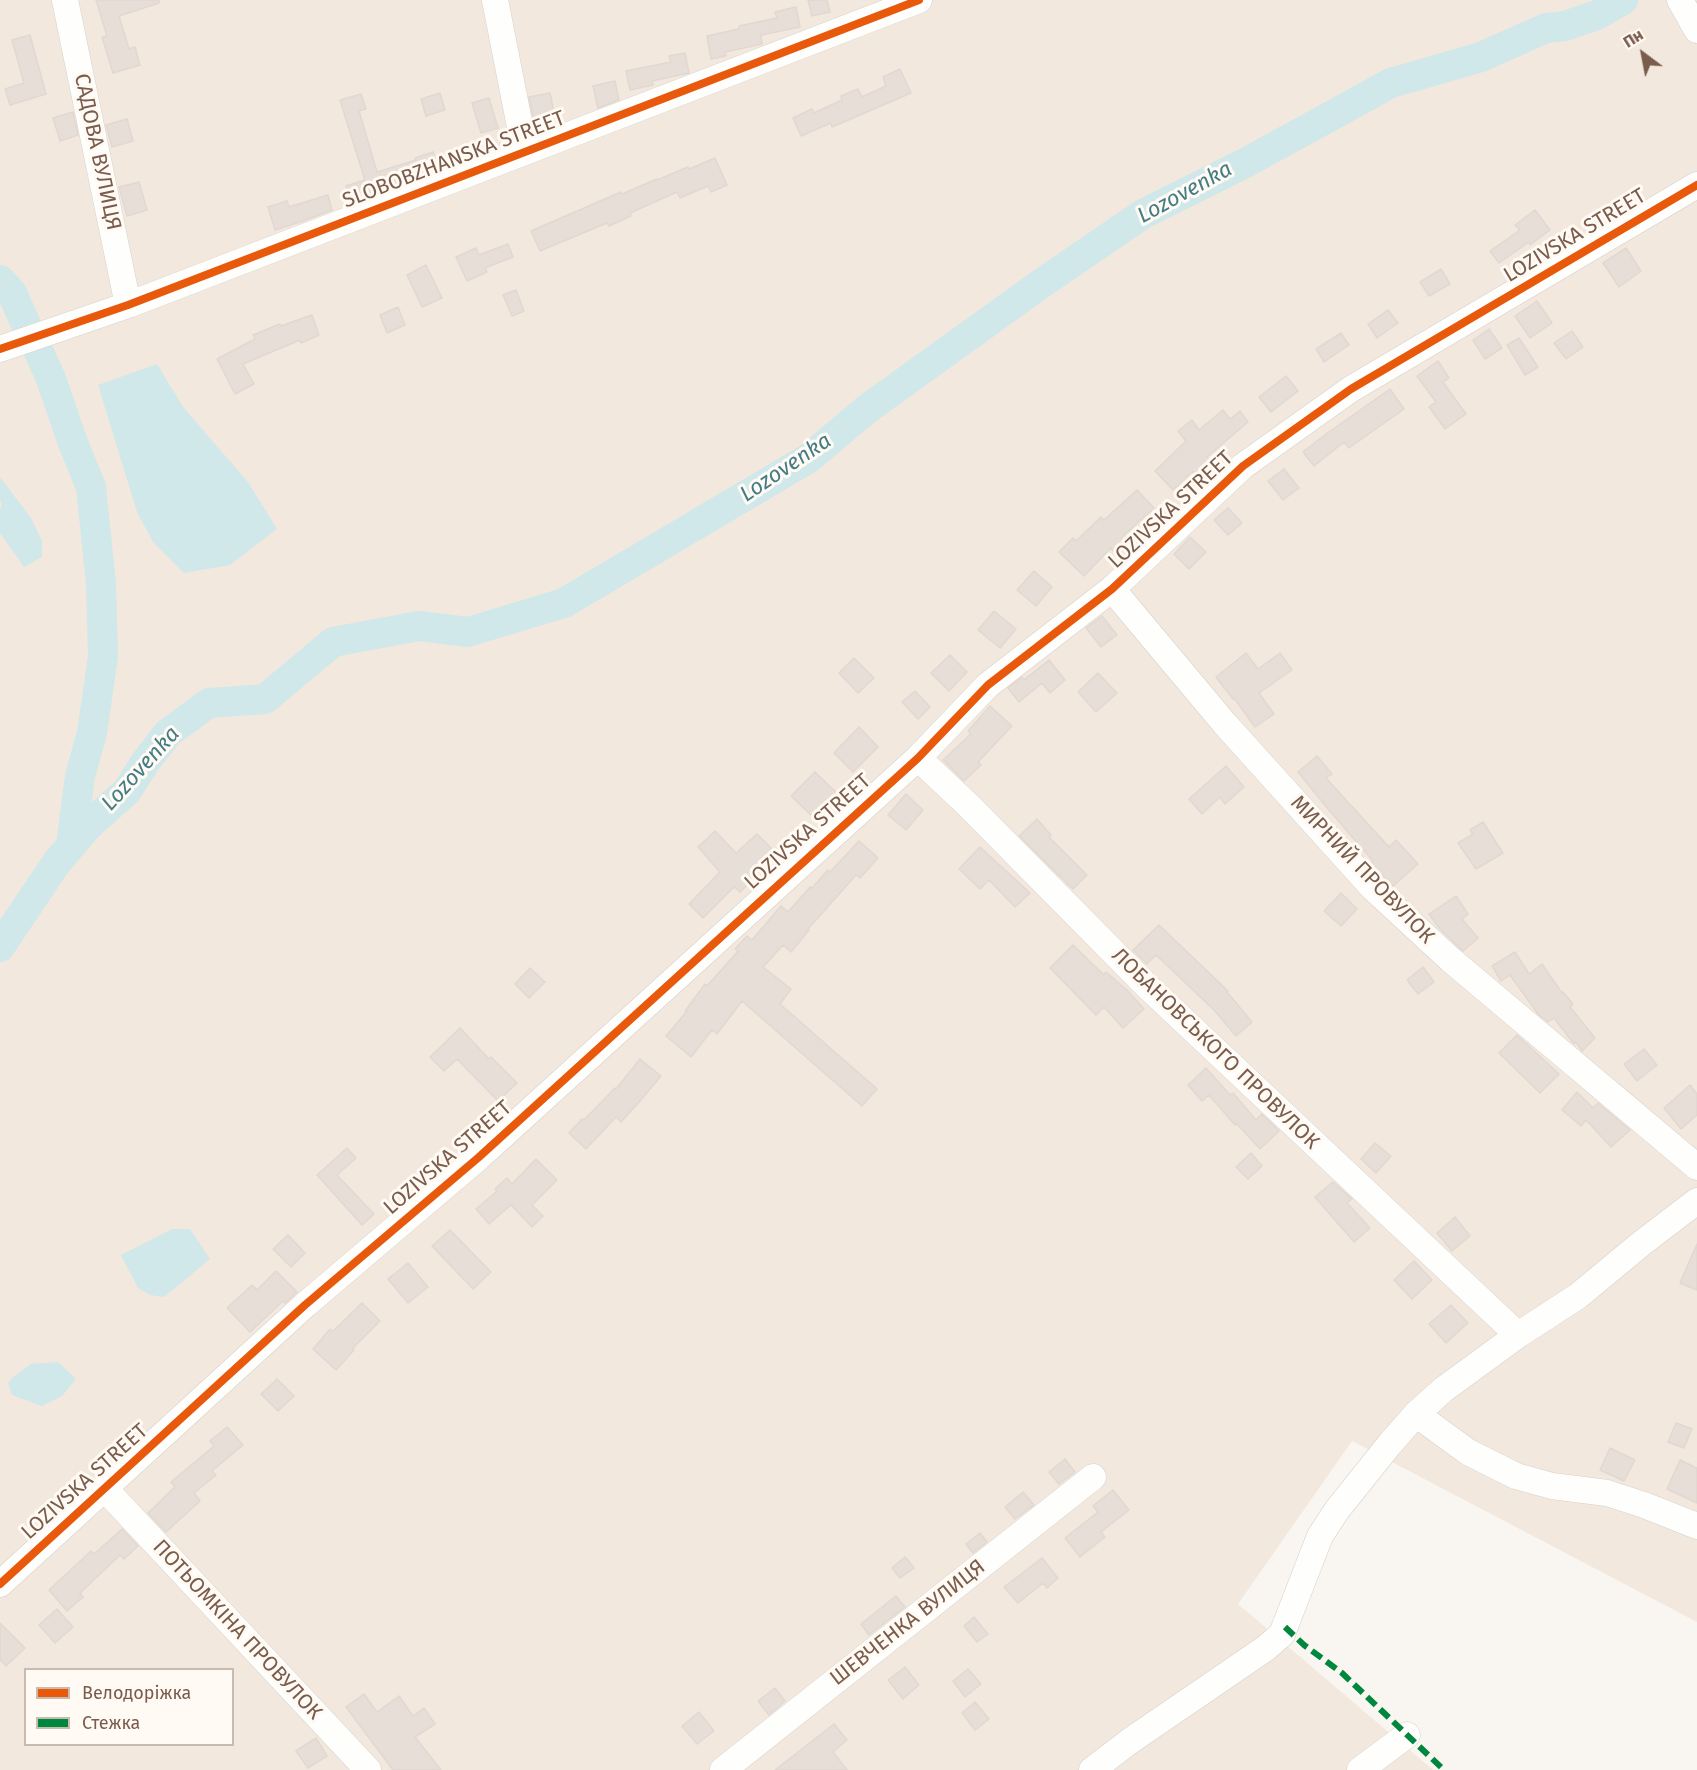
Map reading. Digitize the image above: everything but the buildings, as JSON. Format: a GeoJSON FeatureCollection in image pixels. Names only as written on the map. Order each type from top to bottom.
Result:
{"type":"FeatureCollection","features":[{"type":"Feature","properties":{"kind":"street","name":"САДОВА ВУЛИЦЯ"},"geometry":{"type":"LineString","coordinates":[[65,0],[128,304]]}},
{"type":"Feature","properties":{"kind":"street"},"geometry":{"type":"LineString","coordinates":[[495,0],[525,152]]}},
{"type":"Feature","properties":{"kind":"street","name":"SLOBOBZHANSKA STREET"},"geometry":{"type":"LineString","coordinates":[[0,349],[128,304],[919,0]]}},
{"type":"Feature","properties":{"kind":"street"},"geometry":{"type":"LineString","coordinates":[[1680,0],[1697,30]]}},
{"type":"Feature","properties":{"kind":"street","name":"LOZIVSKA STREET"},"geometry":{"type":"LineString","coordinates":[[0,1584],[305,1305],[478,1157],[918,758],[988,685],[1112,589],[1243,466],[1351,389],[1697,185]]}},
{"type":"Feature","properties":{"kind":"street","name":"МИРНИЙ ПРОВУЛОК"},"geometry":{"type":"LineString","coordinates":[[1112,589],[1225,724],[1373,888],[1450,960],[1697,1167]]}},
{"type":"Feature","properties":{"kind":"street","name":"ЛОБАНОВСЬКОГО ПРОВУЛОК"},"geometry":{"type":"LineString","coordinates":[[918,758],[968,805],[1147,986],[1518,1335]]}},
{"type":"Feature","properties":{"kind":"street"},"geometry":{"type":"LineString","coordinates":[[1092,1770],[1130,1741],[1266,1648],[1281,1634],[1320,1536],[1337,1510],[1416,1414],[1444,1389],[1518,1335],[1578,1296],[1697,1201]]}},
{"type":"Feature","properties":{"kind":"street"},"geometry":{"type":"LineString","coordinates":[[1416,1414],[1468,1452],[1516,1476],[1552,1485],[1607,1493],[1697,1526]]}},
{"type":"Feature","properties":{"kind":"street","name":"ШЕВЧЕНКА ВУЛИЦЯ"},"geometry":{"type":"LineString","coordinates":[[723,1770],[1094,1477]]}},
{"type":"Feature","properties":{"kind":"street","name":"ПОТЬОМКІНА ПРОВУЛОК"},"geometry":{"type":"LineString","coordinates":[[105,1489],[368,1770]]}},
{"type":"Feature","properties":{"kind":"street"},"geometry":{"type":"LineString","coordinates":[[1360,1770],[1407,1735]]}},
{"type":"Feature","properties":{"kind":"shaded area"},"geometry":{"type":"Polygon","coordinates":[[[0,0],[1697,0],[1697,1622],[1352,1441],[1238,1604],[1433,1770],[0,1770],[0,0]]]}},
{"type":"Feature","properties":{"kind":"water"},"geometry":{"type":"Polygon","coordinates":[[[157,364],[183,407],[248,482],[277,529],[230,565],[184,573],[153,542],[137,512],[98,385],[157,364]]]}},
{"type":"Feature","properties":{"kind":"water"},"geometry":{"type":"Polygon","coordinates":[[[0,477],[31,518],[42,541],[42,557],[24,567],[0,533],[2,504],[0,477]]]}},
{"type":"Feature","properties":{"kind":"water"},"geometry":{"type":"Polygon","coordinates":[[[172,1229],[190,1229],[210,1259],[164,1297],[150,1295],[138,1288],[121,1255],[172,1229]]]}},
{"type":"Feature","properties":{"kind":"water"},"geometry":{"type":"Polygon","coordinates":[[[58,1362],[76,1379],[62,1396],[42,1406],[12,1395],[8,1383],[31,1364],[58,1362]]]}},
{"type":"Feature","properties":{"kind":"waterway","name":"Lozovenka"},"geometry":{"type":"LineString","coordinates":[[0,947],[57,862],[89,825],[127,791],[146,761],[168,733],[209,703],[265,699],[333,642],[419,626],[468,632],[564,603],[809,458],[867,409],[1042,283],[1143,214],[1247,162],[1391,83],[1481,57],[1546,28],[1565,26],[1597,15],[1623,0]]}},
{"type":"Feature","properties":{"kind":"waterway"},"geometry":{"type":"LineString","coordinates":[[0,280],[12,293],[27,327]]}},
{"type":"Feature","properties":{"kind":"waterway"},"geometry":{"type":"LineString","coordinates":[[39,352],[91,487],[101,584],[103,656],[92,733],[80,776],[71,845]]}},
{"type":"Feature","properties":{"kind":"marked path"},"geometry":{"type":"LineString","coordinates":[[1285,1627],[1304,1645],[1342,1673],[1444,1770]]}},
{"type":"Feature","properties":{"kind":"cycle path"},"geometry":{"type":"LineString","coordinates":[[0,349],[128,305],[919,0]]}},
{"type":"Feature","properties":{"kind":"cycle path"},"geometry":{"type":"LineString","coordinates":[[0,1584],[305,1305],[479,1157],[918,758],[988,685],[1112,589],[1243,466],[1351,389],[1697,185]]}}]}
